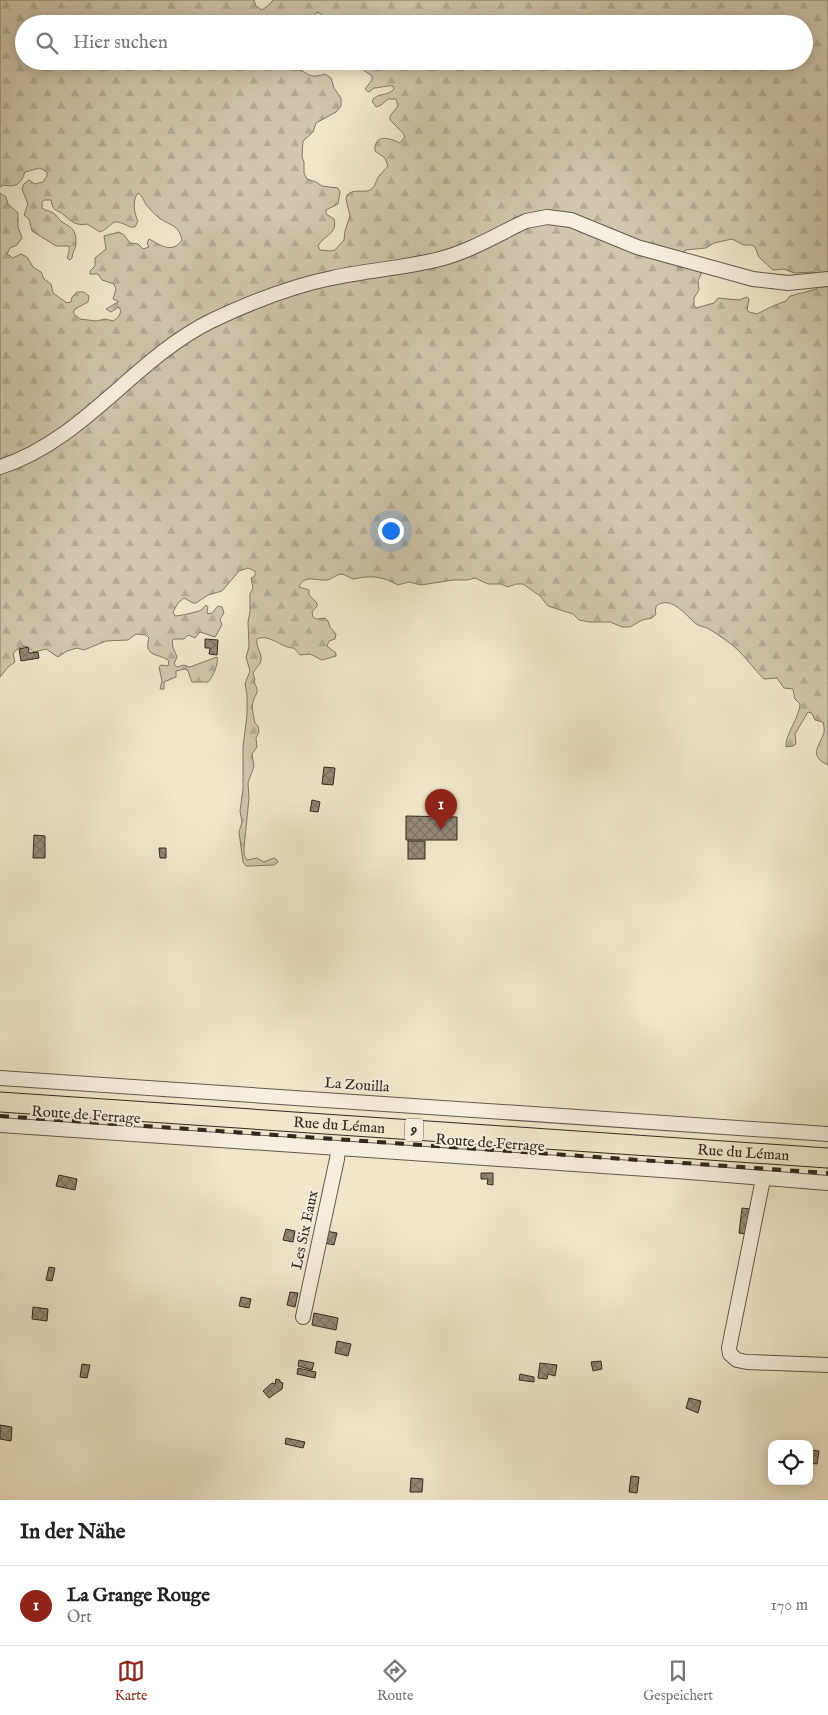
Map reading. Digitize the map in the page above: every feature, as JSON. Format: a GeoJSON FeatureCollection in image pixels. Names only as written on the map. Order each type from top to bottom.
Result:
{"type":"FeatureCollection","features":[{"type":"Feature","properties":{"kind":"main road","name":"Rue du Léman"},"geometry":{"type":"LineString","coordinates":[[0,1102],[828,1158]]}},
{"type":"Feature","properties":{"kind":"street"},"geometry":{"type":"LineString","coordinates":[[0,467],[47,444],[105,402],[171,347],[209,322],[240,308],[310,283],[332,277],[421,263],[456,254],[536,218],[547,217],[571,220],[637,247],[753,279],[788,282],[828,279]]}},
{"type":"Feature","properties":{"kind":"street","name":"La Zouilla"},"geometry":{"type":"LineString","coordinates":[[0,1078],[828,1134]]}},
{"type":"Feature","properties":{"kind":"street","name":"Route de Ferrage"},"geometry":{"type":"LineString","coordinates":[[0,1125],[828,1183]]}},
{"type":"Feature","properties":{"kind":"street","name":"Les Six Eaux"},"geometry":{"type":"LineString","coordinates":[[303,1317],[338,1149]]}},
{"type":"Feature","properties":{"kind":"street"},"geometry":{"type":"LineString","coordinates":[[763,1179],[729,1348],[730,1354],[737,1360],[747,1362],[828,1365]]}},
{"type":"Feature","properties":{"kind":"green space"},"geometry":{"type":"Polygon","coordinates":[[[0,0],[254,0],[256,6],[262,10],[273,0],[828,0],[828,765],[818,758],[816,751],[824,732],[823,722],[815,720],[812,713],[808,712],[795,734],[796,744],[786,747],[787,738],[798,714],[800,704],[795,699],[793,689],[784,688],[777,678],[764,679],[731,644],[709,629],[698,625],[670,603],[659,604],[656,608],[656,614],[652,618],[642,620],[630,627],[622,627],[610,622],[579,620],[573,614],[548,606],[540,596],[523,584],[508,587],[501,584],[488,584],[475,578],[421,585],[409,582],[398,585],[381,578],[366,577],[353,579],[342,574],[327,580],[307,579],[299,587],[309,590],[309,595],[317,603],[312,612],[313,617],[316,619],[325,618],[336,634],[335,639],[329,641],[327,646],[336,653],[336,656],[322,660],[310,654],[300,655],[294,648],[284,646],[271,639],[257,639],[261,660],[253,673],[257,692],[252,706],[255,723],[258,726],[259,732],[256,738],[257,747],[252,754],[254,766],[248,783],[249,798],[244,855],[247,860],[257,858],[264,862],[274,858],[278,862],[274,865],[246,866],[243,862],[239,832],[242,822],[240,811],[243,789],[243,747],[247,715],[245,684],[250,671],[246,657],[249,647],[248,622],[250,594],[253,588],[251,578],[255,576],[255,571],[248,568],[239,571],[222,591],[208,595],[196,603],[184,598],[178,603],[173,612],[175,616],[187,614],[200,611],[206,605],[208,607],[208,614],[212,613],[218,606],[222,607],[224,613],[220,619],[222,625],[215,637],[200,632],[195,638],[188,635],[184,639],[174,639],[172,641],[177,657],[174,664],[177,667],[184,665],[190,667],[217,657],[215,670],[208,682],[192,682],[188,671],[185,669],[176,671],[176,677],[164,682],[164,689],[160,689],[162,681],[159,667],[161,665],[168,666],[169,661],[150,652],[148,649],[149,638],[146,635],[136,634],[128,640],[106,641],[84,650],[77,648],[67,651],[58,657],[46,649],[34,652],[25,646],[18,648],[13,654],[15,662],[0,677],[0,193],[6,197],[8,204],[18,213],[18,227],[22,238],[17,245],[10,248],[7,254],[13,258],[21,254],[27,257],[33,267],[41,272],[44,279],[51,284],[53,293],[67,303],[71,302],[72,297],[77,292],[84,292],[89,296],[88,302],[75,309],[73,313],[80,319],[96,321],[105,319],[113,321],[120,313],[119,307],[111,312],[106,309],[118,302],[113,299],[116,289],[114,284],[102,280],[98,274],[90,274],[90,271],[95,266],[95,258],[106,249],[104,236],[119,232],[130,243],[138,244],[143,249],[149,247],[147,243],[149,239],[170,248],[182,240],[178,230],[155,214],[138,193],[134,203],[138,221],[135,227],[115,222],[100,232],[87,224],[74,223],[54,209],[51,200],[44,200],[42,208],[54,214],[74,232],[76,245],[70,260],[67,258],[69,246],[56,246],[32,231],[29,219],[24,215],[28,204],[22,189],[24,184],[29,180],[35,184],[43,182],[47,172],[40,168],[25,172],[18,184],[12,186],[4,185],[0,187],[0,0]],[[317,12],[315,15],[15,15],[15,70],[299,70],[311,76],[325,74],[331,78],[334,88],[341,98],[341,106],[336,112],[316,123],[313,132],[303,141],[302,157],[304,173],[307,179],[322,186],[338,188],[340,192],[338,204],[326,210],[326,214],[334,219],[334,228],[318,246],[320,250],[330,251],[335,250],[344,240],[350,216],[346,199],[347,195],[354,191],[372,189],[379,176],[388,166],[385,158],[375,151],[377,141],[383,138],[400,143],[405,137],[390,120],[390,116],[398,106],[396,99],[388,99],[376,107],[372,101],[377,96],[394,89],[393,86],[374,88],[369,92],[367,91],[365,89],[372,80],[372,76],[363,70],[813,70],[813,15],[321,14],[317,12]],[[732,239],[714,243],[706,248],[685,250],[677,265],[678,268],[693,267],[701,272],[698,280],[699,290],[694,298],[696,308],[714,303],[718,298],[739,300],[747,297],[749,299],[747,310],[757,314],[786,301],[790,296],[817,289],[814,272],[794,273],[784,269],[773,270],[759,257],[755,247],[744,245],[732,239]]]}},
{"type":"Feature","properties":{"kind":"building"},"geometry":{"type":"Polygon","coordinates":[[[205,639],[218,640],[217,655],[209,654],[210,648],[205,648],[205,639]]]}},
{"type":"Feature","properties":{"kind":"building"},"geometry":{"type":"Polygon","coordinates":[[[28,647],[29,653],[38,652],[39,658],[21,661],[19,649],[28,647]]]}},
{"type":"Feature","properties":{"kind":"building"},"geometry":{"type":"Polygon","coordinates":[[[324,767],[335,768],[333,785],[322,784],[324,767]]]}},
{"type":"Feature","properties":{"kind":"building"},"geometry":{"type":"Polygon","coordinates":[[[312,800],[320,802],[318,812],[310,811],[312,800]]]}},
{"type":"Feature","properties":{"kind":"building"},"geometry":{"type":"Polygon","coordinates":[[[406,816],[457,817],[457,840],[406,840],[406,816]]]}},
{"type":"Feature","properties":{"kind":"building"},"geometry":{"type":"Polygon","coordinates":[[[34,835],[45,836],[45,858],[33,858],[34,835]]]}},
{"type":"Feature","properties":{"kind":"building"},"geometry":{"type":"Polygon","coordinates":[[[408,841],[425,841],[425,859],[408,859],[408,841]]]}},
{"type":"Feature","properties":{"kind":"building"},"geometry":{"type":"Polygon","coordinates":[[[159,848],[166,848],[166,858],[160,858],[159,848]]]}},
{"type":"Feature","properties":{"kind":"building"},"geometry":{"type":"Polygon","coordinates":[[[481,1173],[493,1173],[493,1185],[487,1184],[488,1179],[481,1179],[481,1173]]]}},
{"type":"Feature","properties":{"kind":"building"},"geometry":{"type":"Polygon","coordinates":[[[59,1175],[77,1179],[75,1190],[56,1186],[59,1175]]]}},
{"type":"Feature","properties":{"kind":"building"},"geometry":{"type":"Polygon","coordinates":[[[742,1208],[750,1209],[745,1234],[739,1233],[742,1208]]]}},
{"type":"Feature","properties":{"kind":"building"},"geometry":{"type":"Polygon","coordinates":[[[286,1229],[295,1231],[293,1242],[283,1240],[286,1229]]]}},
{"type":"Feature","properties":{"kind":"building"},"geometry":{"type":"Polygon","coordinates":[[[326,1231],[337,1233],[334,1245],[324,1243],[326,1231]]]}},
{"type":"Feature","properties":{"kind":"building"},"geometry":{"type":"Polygon","coordinates":[[[49,1267],[55,1268],[52,1281],[46,1280],[49,1267]]]}},
{"type":"Feature","properties":{"kind":"building"},"geometry":{"type":"Polygon","coordinates":[[[290,1292],[298,1293],[295,1307],[287,1305],[290,1292]]]}},
{"type":"Feature","properties":{"kind":"building"},"geometry":{"type":"Polygon","coordinates":[[[241,1297],[251,1299],[249,1308],[239,1306],[241,1297]]]}},
{"type":"Feature","properties":{"kind":"building"},"geometry":{"type":"Polygon","coordinates":[[[33,1307],[48,1309],[47,1321],[32,1319],[33,1307]]]}},
{"type":"Feature","properties":{"kind":"building"},"geometry":{"type":"Polygon","coordinates":[[[314,1313],[338,1318],[336,1330],[312,1325],[314,1313]]]}},
{"type":"Feature","properties":{"kind":"building"},"geometry":{"type":"Polygon","coordinates":[[[337,1341],[351,1344],[348,1356],[335,1353],[337,1341]]]}},
{"type":"Feature","properties":{"kind":"building"},"geometry":{"type":"Polygon","coordinates":[[[299,1360],[314,1363],[312,1370],[298,1366],[299,1360]]]}},
{"type":"Feature","properties":{"kind":"building"},"geometry":{"type":"Polygon","coordinates":[[[601,1361],[602,1369],[593,1371],[591,1362],[601,1361]]]}},
{"type":"Feature","properties":{"kind":"building"},"geometry":{"type":"Polygon","coordinates":[[[540,1363],[557,1365],[555,1376],[548,1374],[547,1379],[538,1378],[540,1363]]]}},
{"type":"Feature","properties":{"kind":"building"},"geometry":{"type":"Polygon","coordinates":[[[82,1364],[90,1365],[87,1378],[80,1377],[82,1364]]]}},
{"type":"Feature","properties":{"kind":"building"},"geometry":{"type":"Polygon","coordinates":[[[298,1368],[316,1372],[315,1378],[297,1374],[298,1368]]]}},
{"type":"Feature","properties":{"kind":"building"},"geometry":{"type":"Polygon","coordinates":[[[520,1374],[534,1377],[534,1382],[519,1380],[520,1374]]]}},
{"type":"Feature","properties":{"kind":"building"},"geometry":{"type":"Polygon","coordinates":[[[276,1379],[283,1383],[282,1389],[269,1398],[263,1391],[272,1383],[275,1384],[276,1379]]]}},
{"type":"Feature","properties":{"kind":"building"},"geometry":{"type":"Polygon","coordinates":[[[689,1398],[701,1401],[698,1413],[686,1408],[689,1398]]]}},
{"type":"Feature","properties":{"kind":"building"},"geometry":{"type":"Polygon","coordinates":[[[0,1425],[12,1427],[11,1441],[0,1439],[0,1425]]]}},
{"type":"Feature","properties":{"kind":"building"},"geometry":{"type":"Polygon","coordinates":[[[286,1438],[305,1442],[303,1448],[285,1444],[286,1438]]]}},
{"type":"Feature","properties":{"kind":"building"},"geometry":{"type":"Polygon","coordinates":[[[813,1450],[819,1451],[817,1464],[813,1464],[813,1450]]]}},
{"type":"Feature","properties":{"kind":"building"},"geometry":{"type":"Polygon","coordinates":[[[631,1476],[639,1477],[637,1493],[629,1492],[631,1476]]]}},
{"type":"Feature","properties":{"kind":"building"},"geometry":{"type":"Polygon","coordinates":[[[411,1478],[423,1479],[422,1492],[410,1492],[411,1478]]]}},
{"type":"Feature","properties":{"kind":"railway"},"geometry":{"type":"LineString","coordinates":[[0,1116],[828,1173]]}},
{"type":"Feature","properties":{"kind":"place","name":"La Grange Rouge"},"geometry":{"type":"Point","coordinates":[441,830]}}]}
